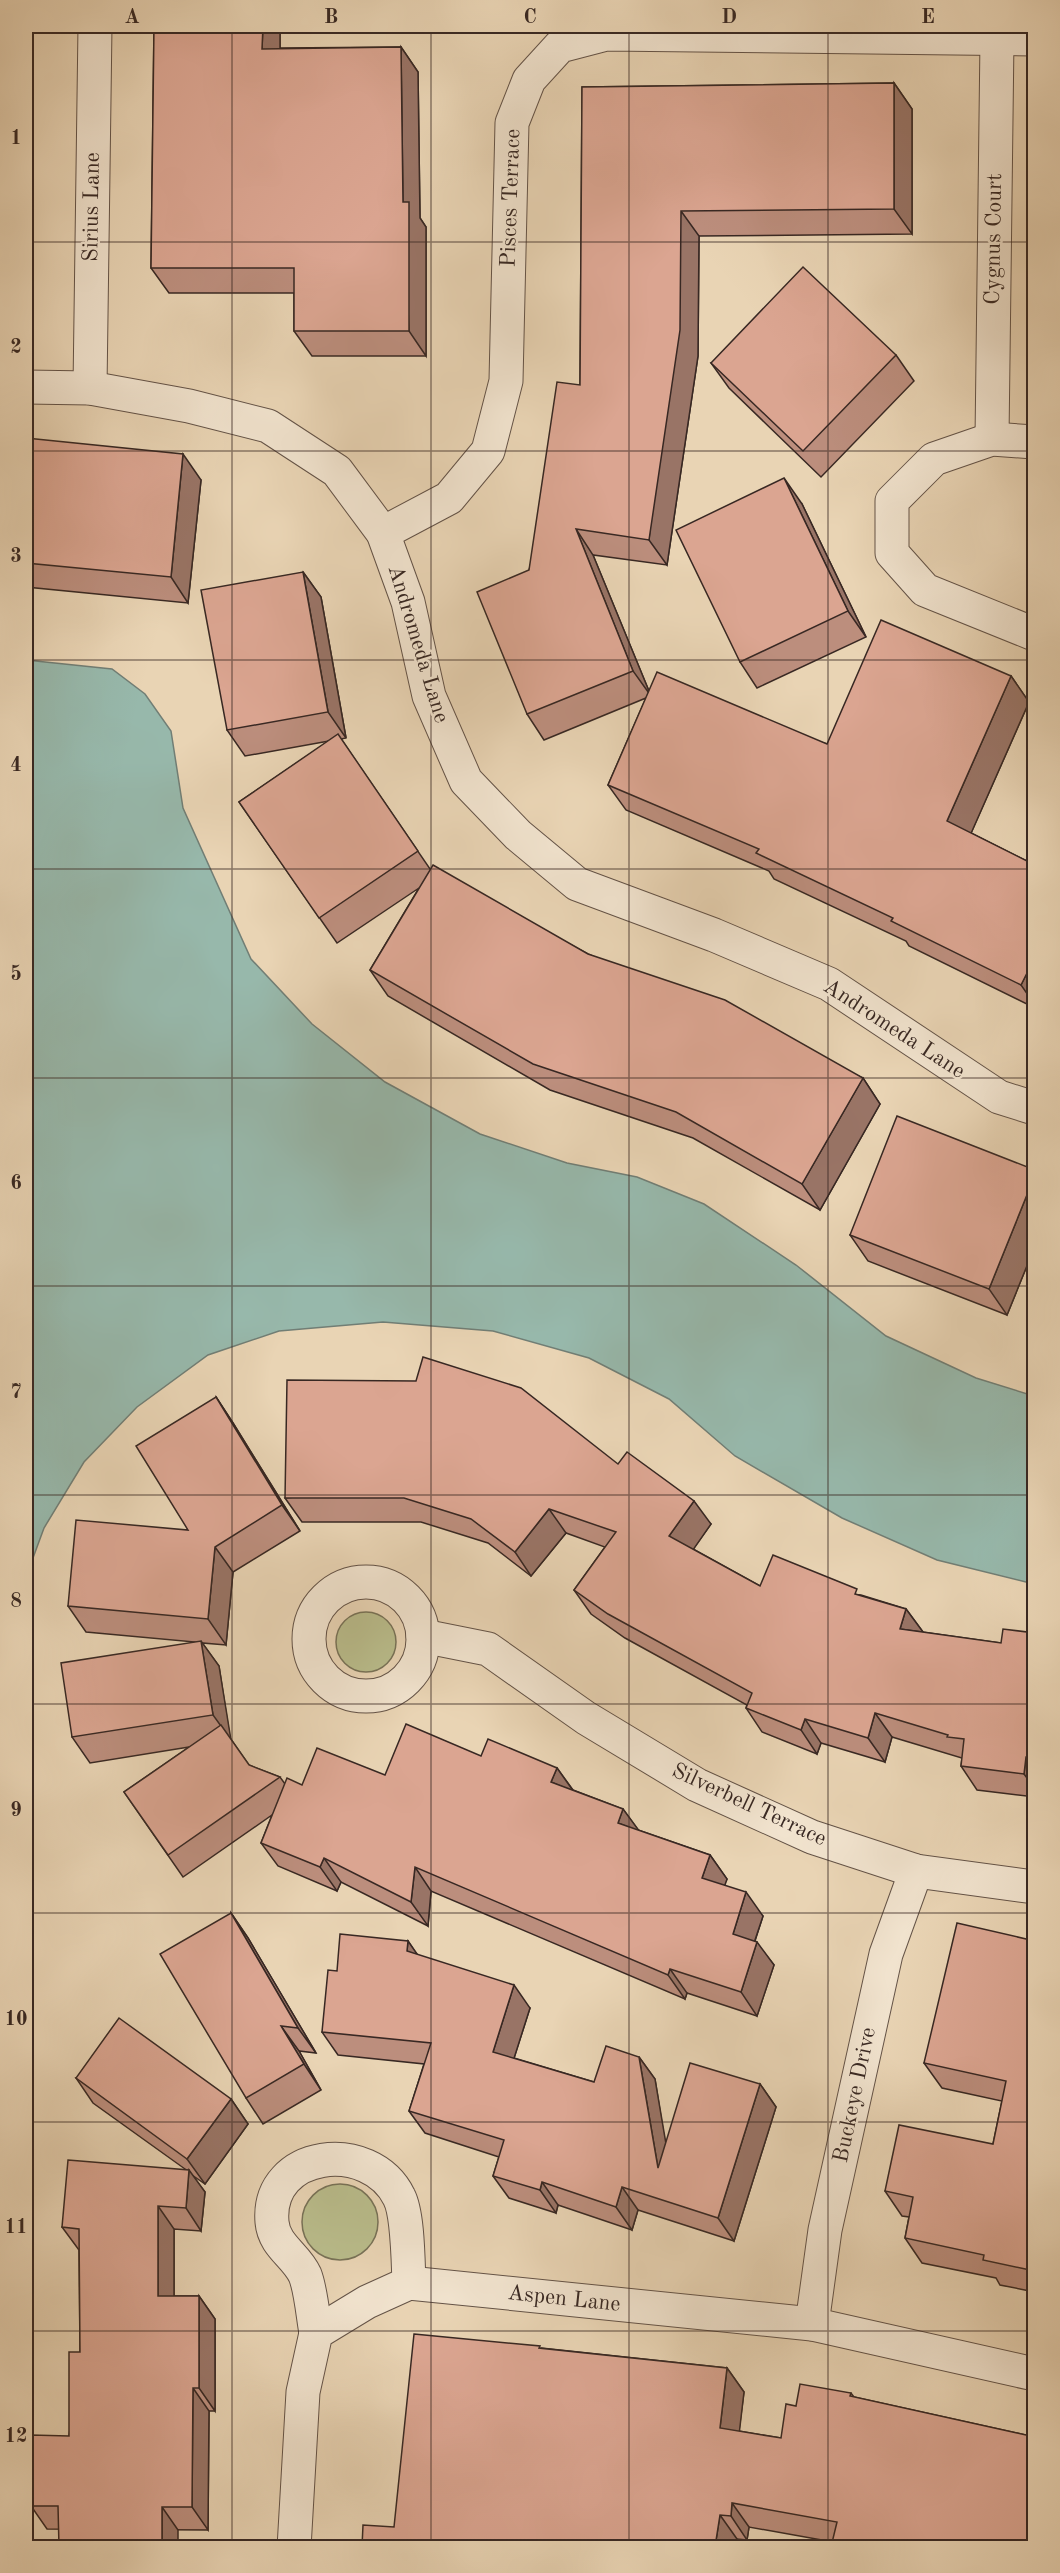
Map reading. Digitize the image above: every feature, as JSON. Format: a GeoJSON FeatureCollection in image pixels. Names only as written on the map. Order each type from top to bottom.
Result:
{"type":"FeatureCollection","features":[{"type":"Feature","properties":{"kind":"street","name":"Sirius Lane"},"geometry":{"type":"LineString","coordinates":[[90,388],[95,26]]}},
{"type":"Feature","properties":{"kind":"street","name":"Pisces Terrace"},"geometry":{"type":"LineString","coordinates":[[383,533],[449,498],[488,451],[506,381],[512,123],[529,80],[560,46],[606,34],[1035,39]]}},
{"type":"Feature","properties":{"kind":"street","name":"Cygnus Court"},"geometry":{"type":"LineString","coordinates":[[992,439],[997,39]]}},
{"type":"Feature","properties":{"kind":"street","name":"Andromeda Lane"},"geometry":{"type":"LineString","coordinates":[[26,387],[90,388],[189,406],[268,426],[337,471],[383,533],[408,602],[429,696],[466,781],[518,835],[577,884],[714,935],[829,984],[999,1097],[1035,1108]]}},
{"type":"Feature","properties":{"kind":"street"},"geometry":{"type":"LineString","coordinates":[[1035,442],[992,439],[934,459],[892,501],[892,553],[925,590],[1035,634]]}},
{"type":"Feature","properties":{"kind":"street","name":"Silverbell Terrace"},"geometry":{"type":"LineString","coordinates":[[423,1636],[488,1649],[586,1718],[698,1785],[812,1837],[916,1871],[1035,1887]]}},
{"type":"Feature","properties":{"kind":"street","name":"Buckeye Drive"},"geometry":{"type":"LineString","coordinates":[[812,2324],[825,2230],[886,1954],[916,1871]]}},
{"type":"Feature","properties":{"kind":"street"},"geometry":{"type":"LineString","coordinates":[[294,2547],[303,2392],[316,2333],[304,2275],[274,2237],[272,2220],[274,2200],[279,2187],[304,2165],[324,2159],[341,2158],[360,2163],[377,2172],[391,2185],[400,2199],[410,2283]]}},
{"type":"Feature","properties":{"kind":"street","name":"Aspen Lane"},"geometry":{"type":"LineString","coordinates":[[316,2333],[367,2302],[410,2283],[812,2324],[1035,2374]]}},
{"type":"Feature","properties":{"kind":"green space"},"geometry":{"type":"Polygon","coordinates":[[[360,1612],[372,1612],[383,1617],[391,1625],[396,1642],[394,1654],[383,1667],[372,1672],[360,1672],[349,1667],[341,1659],[336,1648],[336,1636],[341,1625],[349,1617],[360,1612]]]}},
{"type":"Feature","properties":{"kind":"green space"},"geometry":{"type":"Polygon","coordinates":[[[340,2184],[354,2187],[367,2195],[375,2208],[378,2222],[375,2236],[367,2249],[354,2257],[340,2260],[326,2257],[313,2249],[305,2236],[302,2222],[305,2208],[313,2195],[326,2187],[340,2184]]]}},
{"type":"Feature","properties":{"kind":"shaded area"},"geometry":{"type":"Polygon","coordinates":[[[26,660],[112,669],[145,694],[171,731],[183,808],[251,959],[312,1024],[385,1082],[480,1134],[567,1163],[637,1177],[704,1204],[796,1265],[886,1336],[976,1378],[1034,1396],[1034,1584],[937,1560],[842,1518],[735,1456],[669,1399],[589,1358],[493,1331],[383,1322],[279,1331],[208,1355],[137,1407],[84,1462],[44,1528],[26,1577],[26,660]]]}},
{"type":"Feature","properties":{"kind":"building"},"geometry":{"type":"Polygon","coordinates":[[[154,26],[263,26],[262,49],[401,47],[403,202],[409,202],[409,331],[294,331],[294,268],[151,268],[154,26]]]}},
{"type":"Feature","properties":{"kind":"building"},"geometry":{"type":"Polygon","coordinates":[[[894,83],[894,209],[681,211],[680,330],[649,540],[576,529],[633,671],[527,714],[477,592],[529,570],[557,382],[580,385],[582,87],[894,83]]]}},
{"type":"Feature","properties":{"kind":"building"},"geometry":{"type":"Polygon","coordinates":[[[803,267],[896,355],[803,451],[711,363],[803,267]]]}},
{"type":"Feature","properties":{"kind":"building"},"geometry":{"type":"Polygon","coordinates":[[[26,438],[183,454],[171,577],[26,563],[26,438]]]}},
{"type":"Feature","properties":{"kind":"building"},"geometry":{"type":"Polygon","coordinates":[[[784,478],[848,611],[740,662],[676,530],[784,478]]]}},
{"type":"Feature","properties":{"kind":"building"},"geometry":{"type":"Polygon","coordinates":[[[303,572],[328,712],[227,730],[201,590],[303,572]]]}},
{"type":"Feature","properties":{"kind":"building"},"geometry":{"type":"Polygon","coordinates":[[[881,620],[1011,676],[947,821],[1035,865],[1035,957],[1021,985],[891,921],[893,918],[756,853],[759,849],[608,785],[657,672],[827,744],[881,620]]]}},
{"type":"Feature","properties":{"kind":"building"},"geometry":{"type":"Polygon","coordinates":[[[338,734],[418,851],[319,918],[239,802],[338,734]]]}},
{"type":"Feature","properties":{"kind":"building"},"geometry":{"type":"Polygon","coordinates":[[[433,865],[588,954],[725,1000],[863,1078],[802,1184],[676,1112],[533,1064],[370,970],[433,865]]]}},
{"type":"Feature","properties":{"kind":"building"},"geometry":{"type":"Polygon","coordinates":[[[897,1116],[1035,1170],[1035,1175],[989,1289],[850,1235],[897,1116]]]}},
{"type":"Feature","properties":{"kind":"building"},"geometry":{"type":"Polygon","coordinates":[[[423,1357],[521,1388],[618,1464],[627,1452],[694,1501],[669,1536],[760,1586],[773,1555],[857,1589],[855,1594],[906,1609],[900,1629],[1001,1643],[1003,1629],[1035,1633],[1035,1757],[1026,1757],[1024,1774],[961,1766],[964,1739],[947,1737],[948,1735],[875,1713],[868,1738],[805,1719],[801,1730],[746,1708],[752,1693],[608,1614],[574,1590],[616,1532],[549,1509],[515,1552],[471,1519],[404,1498],[285,1498],[287,1380],[416,1381],[423,1357]]]}},
{"type":"Feature","properties":{"kind":"building"},"geometry":{"type":"Polygon","coordinates":[[[216,1397],[282,1505],[215,1547],[208,1619],[68,1606],[76,1520],[188,1530],[136,1446],[216,1397]]]}},
{"type":"Feature","properties":{"kind":"building"},"geometry":{"type":"Polygon","coordinates":[[[201,1641],[213,1715],[72,1737],[61,1663],[201,1641]]]}},
{"type":"Feature","properties":{"kind":"building"},"geometry":{"type":"Polygon","coordinates":[[[406,1724],[481,1756],[488,1739],[557,1768],[551,1782],[623,1809],[618,1823],[710,1855],[702,1878],[746,1892],[733,1934],[757,1942],[741,1992],[670,1969],[668,1975],[415,1867],[411,1902],[324,1858],[320,1867],[261,1843],[287,1778],[302,1785],[317,1748],[385,1775],[406,1724]]]}},
{"type":"Feature","properties":{"kind":"building"},"geometry":{"type":"Polygon","coordinates":[[[221,1725],[249,1765],[280,1777],[168,1855],[124,1792],[221,1725]]]}},
{"type":"Feature","properties":{"kind":"building"},"geometry":{"type":"Polygon","coordinates":[[[231,1913],[298,2028],[281,2026],[304,2064],[246,2098],[160,1954],[231,1913]]]}},
{"type":"Feature","properties":{"kind":"building"},"geometry":{"type":"Polygon","coordinates":[[[957,1923],[1035,1941],[1035,2271],[983,2260],[984,2255],[905,2238],[913,2197],[885,2191],[899,2125],[993,2144],[1006,2081],[924,2063],[957,1923]]]}},
{"type":"Feature","properties":{"kind":"building"},"geometry":{"type":"Polygon","coordinates":[[[340,1934],[408,1941],[407,1951],[514,1985],[493,2052],[594,2082],[606,2046],[639,2057],[658,2168],[690,2063],[760,2084],[718,2218],[622,2187],[616,2207],[542,2182],[540,2190],[493,2176],[504,2140],[409,2111],[431,2043],[322,2032],[328,1970],[337,1971],[340,1934]]]}},
{"type":"Feature","properties":{"kind":"building"},"geometry":{"type":"Polygon","coordinates":[[[119,2018],[231,2099],[187,2159],[76,2078],[119,2018]]]}},
{"type":"Feature","properties":{"kind":"building"},"geometry":{"type":"Polygon","coordinates":[[[68,2160],[189,2170],[186,2208],[158,2206],[158,2296],[199,2296],[199,2388],[193,2388],[192,2507],[162,2507],[162,2547],[59,2547],[58,2506],[31,2506],[31,2435],[69,2436],[69,2352],[80,2352],[79,2229],[62,2227],[68,2160]]]}},
{"type":"Feature","properties":{"kind":"building"},"geometry":{"type":"Polygon","coordinates":[[[414,2334],[727,2368],[720,2428],[781,2438],[786,2404],[796,2406],[800,2384],[851,2393],[850,2396],[1035,2437],[1035,2547],[831,2547],[837,2522],[732,2503],[731,2516],[720,2515],[715,2547],[362,2547],[363,2525],[394,2527],[414,2334]]]}}]}
